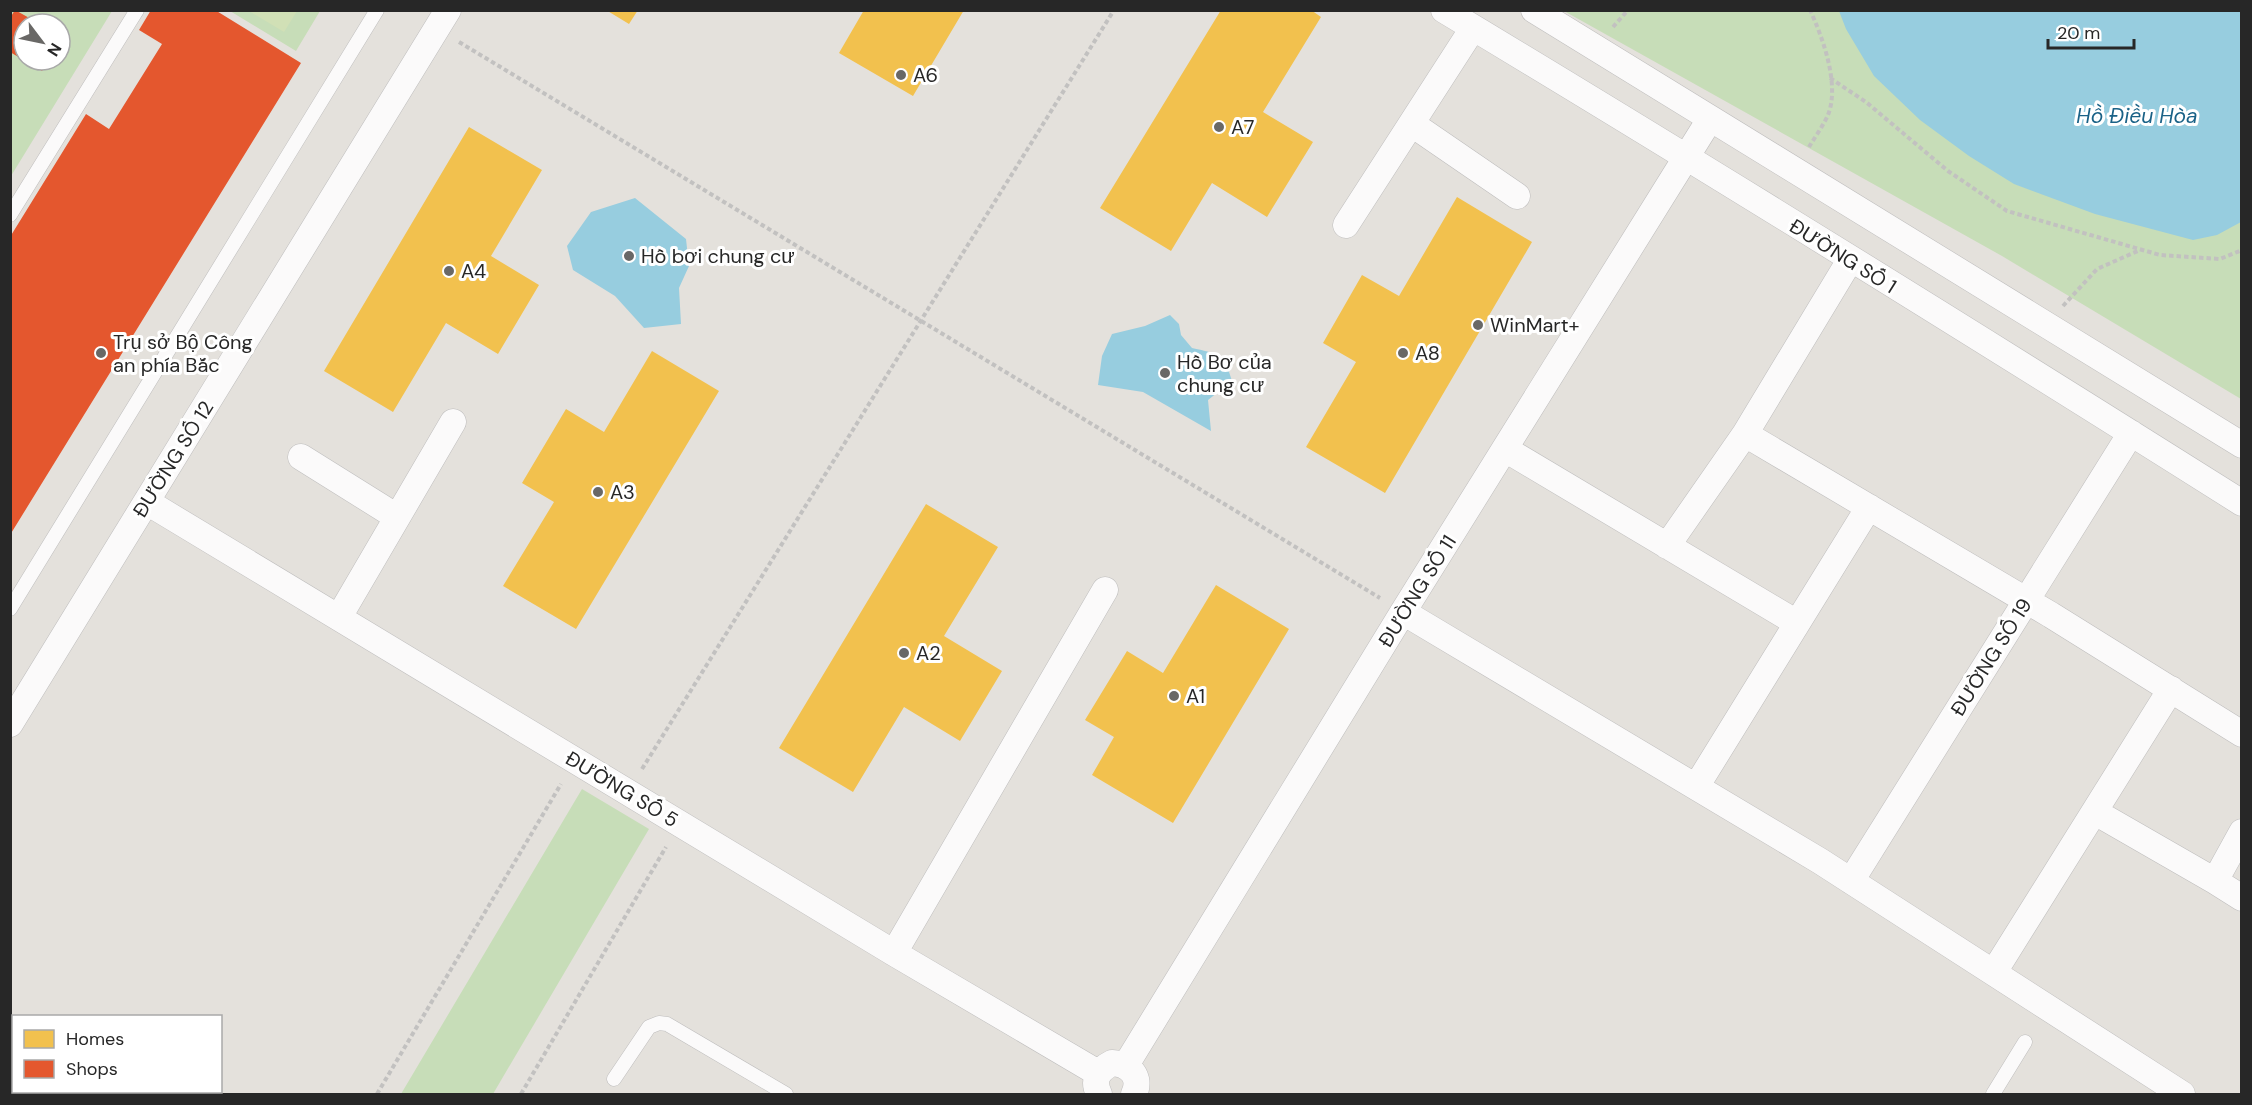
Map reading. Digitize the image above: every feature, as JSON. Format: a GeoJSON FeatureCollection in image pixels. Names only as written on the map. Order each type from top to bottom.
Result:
{"type":"FeatureCollection","features":[{"type":"Feature","properties":{"kind":"street","name":"ĐƯỜNG SỐ 1"},"geometry":{"type":"LineString","coordinates":[[1444,10],[1688,157],[2241,503]]}},
{"type":"Feature","properties":{"kind":"street"},"geometry":{"type":"LineString","coordinates":[[1534,10],[2241,445]]}},
{"type":"Feature","properties":{"kind":"street","name":"ĐƯỜNG SỐ 12"},"geometry":{"type":"LineString","coordinates":[[10,724],[442,20]]}},
{"type":"Feature","properties":{"kind":"street"},"geometry":{"type":"LineString","coordinates":[[1346,225],[1473,28]]}},
{"type":"Feature","properties":{"kind":"street","name":"ĐƯỜNG SỐ 11"},"geometry":{"type":"LineString","coordinates":[[1126,1065],[1403,612],[1710,119]]}},
{"type":"Feature","properties":{"kind":"street"},"geometry":{"type":"LineString","coordinates":[[1412,124],[1517,195]]}},
{"type":"Feature","properties":{"kind":"street"},"geometry":{"type":"LineString","coordinates":[[1667,546],[1746,434],[1850,260]]}},
{"type":"Feature","properties":{"kind":"street"},"geometry":{"type":"LineString","coordinates":[[339,617],[453,422]]}},
{"type":"Feature","properties":{"kind":"street","name":"ĐƯỜNG SỐ 19"},"geometry":{"type":"LineString","coordinates":[[1851,881],[2131,433]]}},
{"type":"Feature","properties":{"kind":"street"},"geometry":{"type":"LineString","coordinates":[[1746,434],[2026,601],[2241,734]]}},
{"type":"Feature","properties":{"kind":"street"},"geometry":{"type":"LineString","coordinates":[[1505,449],[1797,623]]}},
{"type":"Feature","properties":{"kind":"street"},"geometry":{"type":"LineString","coordinates":[[301,457],[397,517]]}},
{"type":"Feature","properties":{"kind":"street","name":"ĐƯỜNG SỐ 5"},"geometry":{"type":"LineString","coordinates":[[147,502],[894,953],[1099,1084]]}},
{"type":"Feature","properties":{"kind":"street"},"geometry":{"type":"LineString","coordinates":[[1696,787],[1869,507]]}},
{"type":"Feature","properties":{"kind":"street"},"geometry":{"type":"LineString","coordinates":[[894,953],[1105,590]]}},
{"type":"Feature","properties":{"kind":"street"},"geometry":{"type":"LineString","coordinates":[[1403,612],[1851,881],[2182,1095]]}},
{"type":"Feature","properties":{"kind":"street"},"geometry":{"type":"LineString","coordinates":[[1994,972],[2171,689]]}},
{"type":"Feature","properties":{"kind":"street"},"geometry":{"type":"LineString","coordinates":[[2095,812],[2241,898]]}},
{"type":"Feature","properties":{"kind":"street"},"geometry":{"type":"LineString","coordinates":[[2215,881],[2241,832]]}},
{"type":"Feature","properties":{"kind":"street"},"geometry":{"type":"LineString","coordinates":[[1099,1084],[1112,1063],[1126,1065],[1137,1082],[1134,1095]]}},
{"type":"Feature","properties":{"kind":"lane"},"geometry":{"type":"LineString","coordinates":[[10,215],[137,10]]}},
{"type":"Feature","properties":{"kind":"lane"},"geometry":{"type":"LineString","coordinates":[[10,609],[377,10]]}},
{"type":"Feature","properties":{"kind":"lane"},"geometry":{"type":"LineString","coordinates":[[614,1079],[650,1027],[659,1023],[667,1024],[786,1095]]}},
{"type":"Feature","properties":{"kind":"lane"},"geometry":{"type":"LineString","coordinates":[[1993,1095],[2025,1042]]}},
{"type":"Feature","properties":{"kind":"path"},"geometry":{"type":"LineString","coordinates":[[627,792],[1113,10]]}},
{"type":"Feature","properties":{"kind":"path"},"geometry":{"type":"LineString","coordinates":[[1795,171],[1828,114],[1830,78],[1828,56],[1810,10]]}},
{"type":"Feature","properties":{"kind":"path"},"geometry":{"type":"LineString","coordinates":[[442,20],[920,321],[1403,612]]}},
{"type":"Feature","properties":{"kind":"path"},"geometry":{"type":"LineString","coordinates":[[1830,78],[1866,102],[1948,171],[2007,211],[2160,255],[2220,260],[2241,250]]}},
{"type":"Feature","properties":{"kind":"path"},"geometry":{"type":"LineString","coordinates":[[2049,327],[2067,300],[2097,269],[2141,249]]}},
{"type":"Feature","properties":{"kind":"path"},"geometry":{"type":"LineString","coordinates":[[377,1095],[576,760]]}},
{"type":"Feature","properties":{"kind":"path"},"geometry":{"type":"LineString","coordinates":[[521,1095],[680,823]]}},
{"type":"Feature","properties":{"kind":"green space"},"geometry":{"type":"Polygon","coordinates":[[[11,11],[112,11],[11,176],[11,11]]]}},
{"type":"Feature","properties":{"kind":"green space"},"geometry":{"type":"Polygon","coordinates":[[[230,11],[320,11],[296,51],[230,11]]]}},
{"type":"Feature","properties":{"kind":"green space"},"geometry":{"type":"Polygon","coordinates":[[[249,11],[297,11],[284,32],[249,11]]]}},
{"type":"Feature","properties":{"kind":"green space"},"geometry":{"type":"Polygon","coordinates":[[[1564,11],[2241,11],[2241,399],[2002,256],[1564,11]]]}},
{"type":"Feature","properties":{"kind":"green space"},"geometry":{"type":"Polygon","coordinates":[[[582,789],[649,829],[493,1094],[401,1094],[582,789]]]}},
{"type":"Feature","properties":{"kind":"water","name":"Hồ Điều Hòa"},"geometry":{"type":"Polygon","coordinates":[[[1839,11],[2241,11],[2241,222],[2217,235],[2193,240],[2095,214],[2014,184],[1969,156],[1920,120],[1874,76],[1846,29],[1839,11]]]}},
{"type":"Feature","properties":{"kind":"water","name":"Hồ bơi chung cư"},"geometry":{"type":"Polygon","coordinates":[[[635,198],[686,239],[689,266],[679,288],[681,324],[644,328],[615,296],[573,270],[567,246],[591,212],[635,198]]]}},
{"type":"Feature","properties":{"kind":"water","name":"Hồ Bơ của chung cư"},"geometry":{"type":"Polygon","coordinates":[[[1170,315],[1179,324],[1181,335],[1192,348],[1213,354],[1223,360],[1229,372],[1232,381],[1208,400],[1211,431],[1143,392],[1098,385],[1102,356],[1112,334],[1145,326],[1170,315]]]}},
{"type":"Feature","properties":{"kind":"building: Homes"},"geometry":{"type":"Polygon","coordinates":[[[606,10],[638,10],[629,24],[606,10]]]}},
{"type":"Feature","properties":{"kind":"building: Homes","name":"A6"},"geometry":{"type":"Polygon","coordinates":[[[864,10],[964,10],[913,96],[839,53],[864,10]]]}},
{"type":"Feature","properties":{"kind":"building: Homes","name":"A7"},"geometry":{"type":"Polygon","coordinates":[[[1221,10],[1311,10],[1321,17],[1263,112],[1313,142],[1267,217],[1212,183],[1171,251],[1100,208],[1221,10]]]}},
{"type":"Feature","properties":{"kind":"building: Homes","name":"A4"},"geometry":{"type":"Polygon","coordinates":[[[469,127],[542,170],[491,256],[539,285],[498,354],[446,323],[393,412],[324,371],[469,127]]]}},
{"type":"Feature","properties":{"kind":"building: Homes","name":"A8"},"geometry":{"type":"Polygon","coordinates":[[[1457,197],[1532,242],[1385,493],[1306,447],[1356,362],[1323,343],[1362,275],[1399,296],[1457,197]]]}},
{"type":"Feature","properties":{"kind":"building: Homes","name":"A3"},"geometry":{"type":"Polygon","coordinates":[[[652,351],[719,391],[576,629],[503,586],[554,502],[522,483],[566,409],[604,432],[652,351]]]}},
{"type":"Feature","properties":{"kind":"building: Homes","name":"A2"},"geometry":{"type":"Polygon","coordinates":[[[926,504],[998,547],[944,636],[1002,671],[960,741],[904,707],[853,792],[779,748],[926,504]]]}},
{"type":"Feature","properties":{"kind":"building: Homes","name":"A1"},"geometry":{"type":"Polygon","coordinates":[[[1216,585],[1289,629],[1173,823],[1092,775],[1114,737],[1085,720],[1127,651],[1163,673],[1216,585]]]}},
{"type":"Feature","properties":{"kind":"building: Homes"},"geometry":{"type":"Polygon","coordinates":[[[10,1074],[12,1075],[12,1093],[28,1093],[10,1094],[10,1074]]]}},
{"type":"Feature","properties":{"kind":"building: Shops"},"geometry":{"type":"Polygon","coordinates":[[[151,10],[215,10],[301,63],[10,535],[10,237],[86,114],[109,129],[162,44],[139,30],[151,10]]]}},
{"type":"Feature","properties":{"kind":"building: Shops"},"geometry":{"type":"Polygon","coordinates":[[[12,15],[12,53],[10,52],[10,18],[12,15]]]}},
{"type":"Feature","properties":{"kind":"place","name":"A6"},"geometry":{"type":"Point","coordinates":[901,75]}},
{"type":"Feature","properties":{"kind":"place","name":"A7"},"geometry":{"type":"Point","coordinates":[1219,127]}},
{"type":"Feature","properties":{"kind":"place","name":"Hồ bơi chung cư"},"geometry":{"type":"Point","coordinates":[629,256]}},
{"type":"Feature","properties":{"kind":"place","name":"A4"},"geometry":{"type":"Point","coordinates":[449,271]}},
{"type":"Feature","properties":{"kind":"place","name":"WinMart+"},"geometry":{"type":"Point","coordinates":[1478,325]}},
{"type":"Feature","properties":{"kind":"place","name":"Trụ sở Bộ Công an phía Bắc"},"geometry":{"type":"Point","coordinates":[101,353]}},
{"type":"Feature","properties":{"kind":"place","name":"A8"},"geometry":{"type":"Point","coordinates":[1403,353]}},
{"type":"Feature","properties":{"kind":"place","name":"Hồ Bơ của chung cư"},"geometry":{"type":"Point","coordinates":[1165,373]}},
{"type":"Feature","properties":{"kind":"place","name":"A3"},"geometry":{"type":"Point","coordinates":[598,492]}},
{"type":"Feature","properties":{"kind":"place","name":"A2"},"geometry":{"type":"Point","coordinates":[904,653]}},
{"type":"Feature","properties":{"kind":"place","name":"A1"},"geometry":{"type":"Point","coordinates":[1174,696]}}]}
